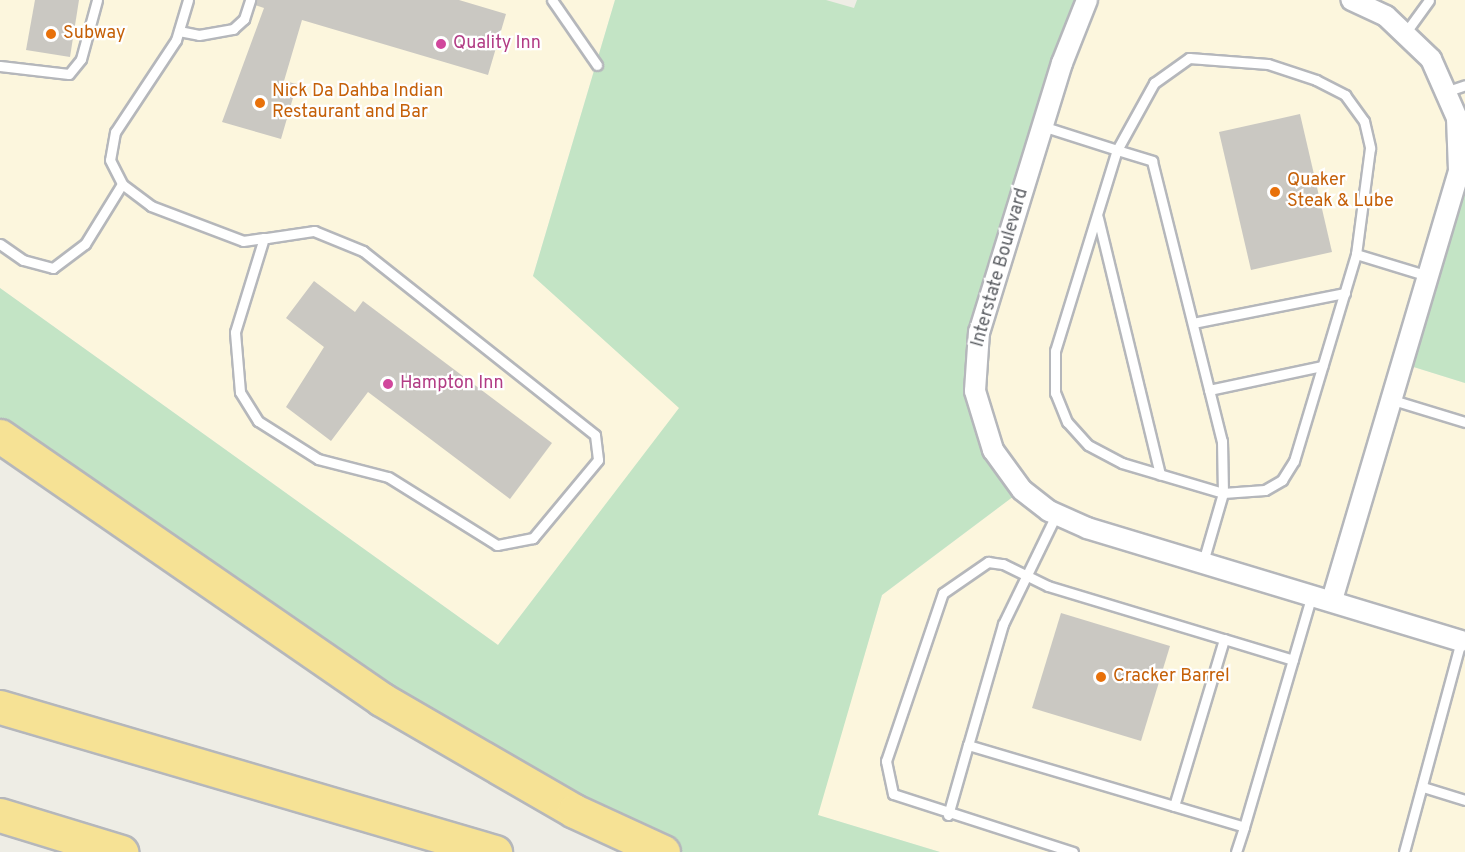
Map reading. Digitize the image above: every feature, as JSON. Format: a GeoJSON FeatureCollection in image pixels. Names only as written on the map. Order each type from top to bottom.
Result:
{"type":"FeatureCollection","features":[{"type":"Feature","properties":{"kind":"highway"},"geometry":{"type":"LineString","coordinates":[[0,436],[381,699],[534,789],[663,852]]}},
{"type":"Feature","properties":{"kind":"highway"},"geometry":{"type":"LineString","coordinates":[[0,707],[495,852]]}},
{"type":"Feature","properties":{"kind":"highway"},"geometry":{"type":"LineString","coordinates":[[0,815],[121,852]]}},
{"type":"Feature","properties":{"kind":"street","name":"Interstate Boulevard"},"geometry":{"type":"LineString","coordinates":[[1087,0],[1042,126],[979,332],[975,392],[986,435],[1004,468],[1056,515],[1461,641]]}},
{"type":"Feature","properties":{"kind":"street"},"geometry":{"type":"LineString","coordinates":[[1332,600],[1430,276],[1459,170],[1457,88],[1406,32],[1358,1]]}},
{"type":"Feature","properties":{"kind":"lane"},"geometry":{"type":"LineString","coordinates":[[0,66],[69,74],[81,59],[97,0]]}},
{"type":"Feature","properties":{"kind":"lane"},"geometry":{"type":"LineString","coordinates":[[188,0],[179,31],[115,132],[110,160],[122,184],[151,206],[243,241],[264,238],[314,231],[363,251],[595,435],[598,460],[533,538],[496,545],[388,477],[318,459],[258,421],[240,392],[235,332],[264,238]]}},
{"type":"Feature","properties":{"kind":"lane"},"geometry":{"type":"LineString","coordinates":[[179,31],[199,35],[233,29],[244,19],[250,0]]}},
{"type":"Feature","properties":{"kind":"lane"},"geometry":{"type":"LineString","coordinates":[[552,0],[597,66]]}},
{"type":"Feature","properties":{"kind":"lane"},"geometry":{"type":"LineString","coordinates":[[1406,32],[1430,0]]}},
{"type":"Feature","properties":{"kind":"lane"},"geometry":{"type":"LineString","coordinates":[[1189,58],[1268,64],[1316,80],[1345,95],[1364,121],[1368,139],[1356,254],[1294,461],[1282,480],[1246,495],[1223,493],[1160,475],[1088,446],[1067,422],[1054,393],[1055,351],[1117,150],[1154,83],[1170,66],[1189,58]]}},
{"type":"Feature","properties":{"kind":"lane"},"geometry":{"type":"LineString","coordinates":[[1042,126],[1152,161],[1209,390],[1226,471],[1223,493],[1203,562]]}},
{"type":"Feature","properties":{"kind":"lane"},"geometry":{"type":"LineString","coordinates":[[0,244],[23,260],[53,268],[85,244],[122,184]]}},
{"type":"Feature","properties":{"kind":"lane"},"geometry":{"type":"LineString","coordinates":[[1097,216],[1160,475]]}},
{"type":"Feature","properties":{"kind":"lane"},"geometry":{"type":"LineString","coordinates":[[1356,254],[1430,276]]}},
{"type":"Feature","properties":{"kind":"lane"},"geometry":{"type":"LineString","coordinates":[[1193,323],[1345,293]]}},
{"type":"Feature","properties":{"kind":"lane"},"geometry":{"type":"LineString","coordinates":[[1209,390],[1322,366]]}},
{"type":"Feature","properties":{"kind":"lane"},"geometry":{"type":"LineString","coordinates":[[1393,400],[1465,422]]}},
{"type":"Feature","properties":{"kind":"lane"},"geometry":{"type":"LineString","coordinates":[[948,815],[1003,624],[1056,515]]}},
{"type":"Feature","properties":{"kind":"lane"},"geometry":{"type":"LineString","coordinates":[[1073,852],[948,815],[893,794],[886,779],[886,761],[936,604],[943,593],[988,562],[1293,660]]}},
{"type":"Feature","properties":{"kind":"lane"},"geometry":{"type":"LineString","coordinates":[[1236,852],[1312,594]]}},
{"type":"Feature","properties":{"kind":"lane"},"geometry":{"type":"LineString","coordinates":[[1174,806],[1224,639]]}},
{"type":"Feature","properties":{"kind":"lane"},"geometry":{"type":"LineString","coordinates":[[1404,852],[1461,641]]}},
{"type":"Feature","properties":{"kind":"lane"},"geometry":{"type":"LineString","coordinates":[[968,745],[1244,827]]}},
{"type":"Feature","properties":{"kind":"lane"},"geometry":{"type":"LineString","coordinates":[[1423,787],[1465,800]]}},
{"type":"Feature","properties":{"kind":"shaded area"},"geometry":{"type":"Polygon","coordinates":[[[0,0],[615,0],[533,276],[680,408],[498,645],[0,288],[0,0]]]}},
{"type":"Feature","properties":{"kind":"shaded area"},"geometry":{"type":"Polygon","coordinates":[[[1087,0],[1465,0],[1465,150],[1404,364],[1465,383],[1465,852],[940,852],[817,815],[882,595],[1022,490],[1004,468],[974,372],[1087,0]]]}},
{"type":"Feature","properties":{"kind":"green space"},"geometry":{"type":"Polygon","coordinates":[[[615,0],[826,0],[854,8],[857,0],[1087,0],[979,332],[975,391],[1022,490],[882,595],[818,815],[940,852],[663,852],[574,811],[0,436],[0,288],[498,645],[679,408],[533,276],[615,0]]]}},
{"type":"Feature","properties":{"kind":"green space"},"geometry":{"type":"Polygon","coordinates":[[[1465,150],[1465,383],[1404,364],[1465,150]]]}},
{"type":"Feature","properties":{"kind":"building"},"geometry":{"type":"Polygon","coordinates":[[[35,0],[79,0],[70,57],[26,50],[35,0]]]}},
{"type":"Feature","properties":{"kind":"building","name":"Quality Inn"},"geometry":{"type":"Polygon","coordinates":[[[257,0],[459,0],[506,14],[488,75],[302,20],[284,81],[297,84],[281,139],[222,122],[264,8],[255,5],[257,0]]]}},
{"type":"Feature","properties":{"kind":"building","name":"Quaker Steak & Lube"},"geometry":{"type":"Polygon","coordinates":[[[1300,114],[1332,252],[1251,270],[1219,132],[1300,114]]]}},
{"type":"Feature","properties":{"kind":"building","name":"Hampton Inn"},"geometry":{"type":"Polygon","coordinates":[[[314,281],[355,312],[363,301],[552,443],[510,499],[368,392],[331,441],[286,407],[324,347],[286,318],[314,281]]]}},
{"type":"Feature","properties":{"kind":"building","name":"Cracker Barrel"},"geometry":{"type":"Polygon","coordinates":[[[1061,613],[1170,646],[1141,741],[1032,708],[1061,613]]]}},
{"type":"Feature","properties":{"kind":"place","name":"Subway"},"geometry":{"type":"Point","coordinates":[51,34]}},
{"type":"Feature","properties":{"kind":"place","name":"Quality Inn"},"geometry":{"type":"Point","coordinates":[441,44]}},
{"type":"Feature","properties":{"kind":"place","name":"Nick Da Dahba Indian Restaurant and Bar"},"geometry":{"type":"Point","coordinates":[260,103]}},
{"type":"Feature","properties":{"kind":"place","name":"Quaker Steak & Lube"},"geometry":{"type":"Point","coordinates":[1275,192]}},
{"type":"Feature","properties":{"kind":"place","name":"Hampton Inn"},"geometry":{"type":"Point","coordinates":[388,384]}},
{"type":"Feature","properties":{"kind":"place","name":"Cracker Barrel"},"geometry":{"type":"Point","coordinates":[1101,677]}}]}
